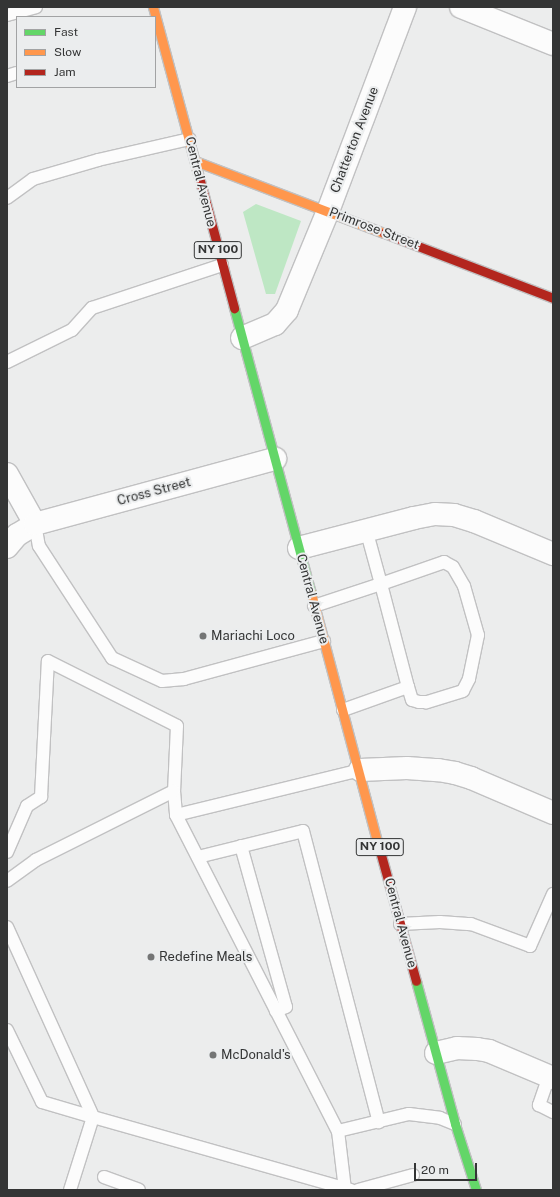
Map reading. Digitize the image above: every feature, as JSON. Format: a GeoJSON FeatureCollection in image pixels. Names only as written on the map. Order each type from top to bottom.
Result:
{"type":"FeatureCollection","features":[{"type":"Feature","properties":{"kind":"main road","name":"Central Avenue"},"geometry":{"type":"LineString","coordinates":[[156,18],[190,139],[222,265],[342,710],[360,770],[400,924],[455,1124],[476,1190]]}},
{"type":"Feature","properties":{"kind":"main road","name":"Primrose Street"},"geometry":{"type":"LineString","coordinates":[[195,161],[553,298]]}},
{"type":"Feature","properties":{"kind":"street","name":"Chatterton Avenue"},"geometry":{"type":"LineString","coordinates":[[242,338],[266,329],[282,317],[328,211],[405,7]]}},
{"type":"Feature","properties":{"kind":"street"},"geometry":{"type":"LineString","coordinates":[[461,7],[553,44]]}},
{"type":"Feature","properties":{"kind":"street","name":"Cross Street"},"geometry":{"type":"LineString","coordinates":[[7,547],[17,535],[34,524],[274,459]]}},
{"type":"Feature","properties":{"kind":"street"},"geometry":{"type":"LineString","coordinates":[[7,474],[34,524]]}},
{"type":"Feature","properties":{"kind":"street"},"geometry":{"type":"LineString","coordinates":[[299,548],[366,529],[428,515],[454,515],[474,521],[553,554]]}},
{"type":"Feature","properties":{"kind":"street"},"geometry":{"type":"LineString","coordinates":[[360,770],[407,768],[438,770],[470,778],[553,813]]}},
{"type":"Feature","properties":{"kind":"street"},"geometry":{"type":"LineString","coordinates":[[436,1053],[457,1048],[488,1051],[551,1077]]}},
{"type":"Feature","properties":{"kind":"lane"},"geometry":{"type":"LineString","coordinates":[[7,15],[36,7]]}},
{"type":"Feature","properties":{"kind":"lane"},"geometry":{"type":"LineString","coordinates":[[7,198],[33,179],[98,160],[190,139]]}},
{"type":"Feature","properties":{"kind":"lane"},"geometry":{"type":"LineString","coordinates":[[7,362],[72,330],[92,308],[222,265]]}},
{"type":"Feature","properties":{"kind":"lane"},"geometry":{"type":"LineString","coordinates":[[34,524],[39,546],[112,658],[162,681],[184,679],[324,641]]}},
{"type":"Feature","properties":{"kind":"lane"},"geometry":{"type":"LineString","coordinates":[[314,606],[381,584],[444,562],[453,567],[464,586],[478,635],[470,679],[463,691],[419,702],[412,700],[408,687],[381,584],[366,529]]}},
{"type":"Feature","properties":{"kind":"lane"},"geometry":{"type":"LineString","coordinates":[[7,852],[27,806],[40,797],[48,661],[177,726],[174,791],[176,815],[338,1131],[347,1189],[42,1102],[7,1030]]}},
{"type":"Feature","properties":{"kind":"lane"},"geometry":{"type":"LineString","coordinates":[[342,710],[408,687]]}},
{"type":"Feature","properties":{"kind":"lane"},"geometry":{"type":"LineString","coordinates":[[176,815],[360,770]]}},
{"type":"Feature","properties":{"kind":"lane"},"geometry":{"type":"LineString","coordinates":[[7,881],[36,860],[174,791]]}},
{"type":"Feature","properties":{"kind":"lane"},"geometry":{"type":"LineString","coordinates":[[198,857],[303,830],[379,1122]]}},
{"type":"Feature","properties":{"kind":"lane"},"geometry":{"type":"LineString","coordinates":[[241,846],[286,1007],[276,1011]]}},
{"type":"Feature","properties":{"kind":"lane"},"geometry":{"type":"LineString","coordinates":[[400,924],[440,922],[471,924],[530,946],[553,894]]}},
{"type":"Feature","properties":{"kind":"lane"},"geometry":{"type":"LineString","coordinates":[[7,927],[93,1117],[70,1190]]}},
{"type":"Feature","properties":{"kind":"lane"},"geometry":{"type":"LineString","coordinates":[[551,1077],[539,1105],[553,1112]]}},
{"type":"Feature","properties":{"kind":"lane"},"geometry":{"type":"LineString","coordinates":[[338,1131],[409,1114],[440,1118],[455,1124]]}},
{"type":"Feature","properties":{"kind":"lane"},"geometry":{"type":"LineString","coordinates":[[358,1190],[413,1175]]}},
{"type":"Feature","properties":{"kind":"lane"},"geometry":{"type":"LineString","coordinates":[[104,1177],[139,1190]]}},
{"type":"Feature","properties":{"kind":"green space"},"geometry":{"type":"Polygon","coordinates":[[[256,204],[301,221],[275,294],[266,294],[243,212],[256,204]]]}},
{"type":"Feature","properties":{"kind":"traffic: fast"},"geometry":{"type":"LineString","coordinates":[[234,308],[311,593]]}},
{"type":"Feature","properties":{"kind":"traffic: fast"},"geometry":{"type":"LineString","coordinates":[[416,981],[455,1124],[476,1190]]}},
{"type":"Feature","properties":{"kind":"traffic: slow"},"geometry":{"type":"LineString","coordinates":[[153,7],[155,16]]}},
{"type":"Feature","properties":{"kind":"traffic: slow"},"geometry":{"type":"LineString","coordinates":[[156,18],[199,177]]}},
{"type":"Feature","properties":{"kind":"traffic: slow"},"geometry":{"type":"LineString","coordinates":[[195,161],[384,233]]}},
{"type":"Feature","properties":{"kind":"traffic: slow"},"geometry":{"type":"LineString","coordinates":[[311,593],[378,844]]}},
{"type":"Feature","properties":{"kind":"traffic: jam"},"geometry":{"type":"LineString","coordinates":[[199,177],[234,308]]}},
{"type":"Feature","properties":{"kind":"traffic: jam"},"geometry":{"type":"LineString","coordinates":[[384,233],[553,298]]}},
{"type":"Feature","properties":{"kind":"traffic: jam"},"geometry":{"type":"LineString","coordinates":[[378,844],[416,981]]}},
{"type":"Feature","properties":{"kind":"place","name":"Mariachi Loco"},"geometry":{"type":"Point","coordinates":[203,636]}},
{"type":"Feature","properties":{"kind":"place","name":"Redefine Meals"},"geometry":{"type":"Point","coordinates":[151,957]}},
{"type":"Feature","properties":{"kind":"place","name":"McDonald's"},"geometry":{"type":"Point","coordinates":[213,1055]}}]}
